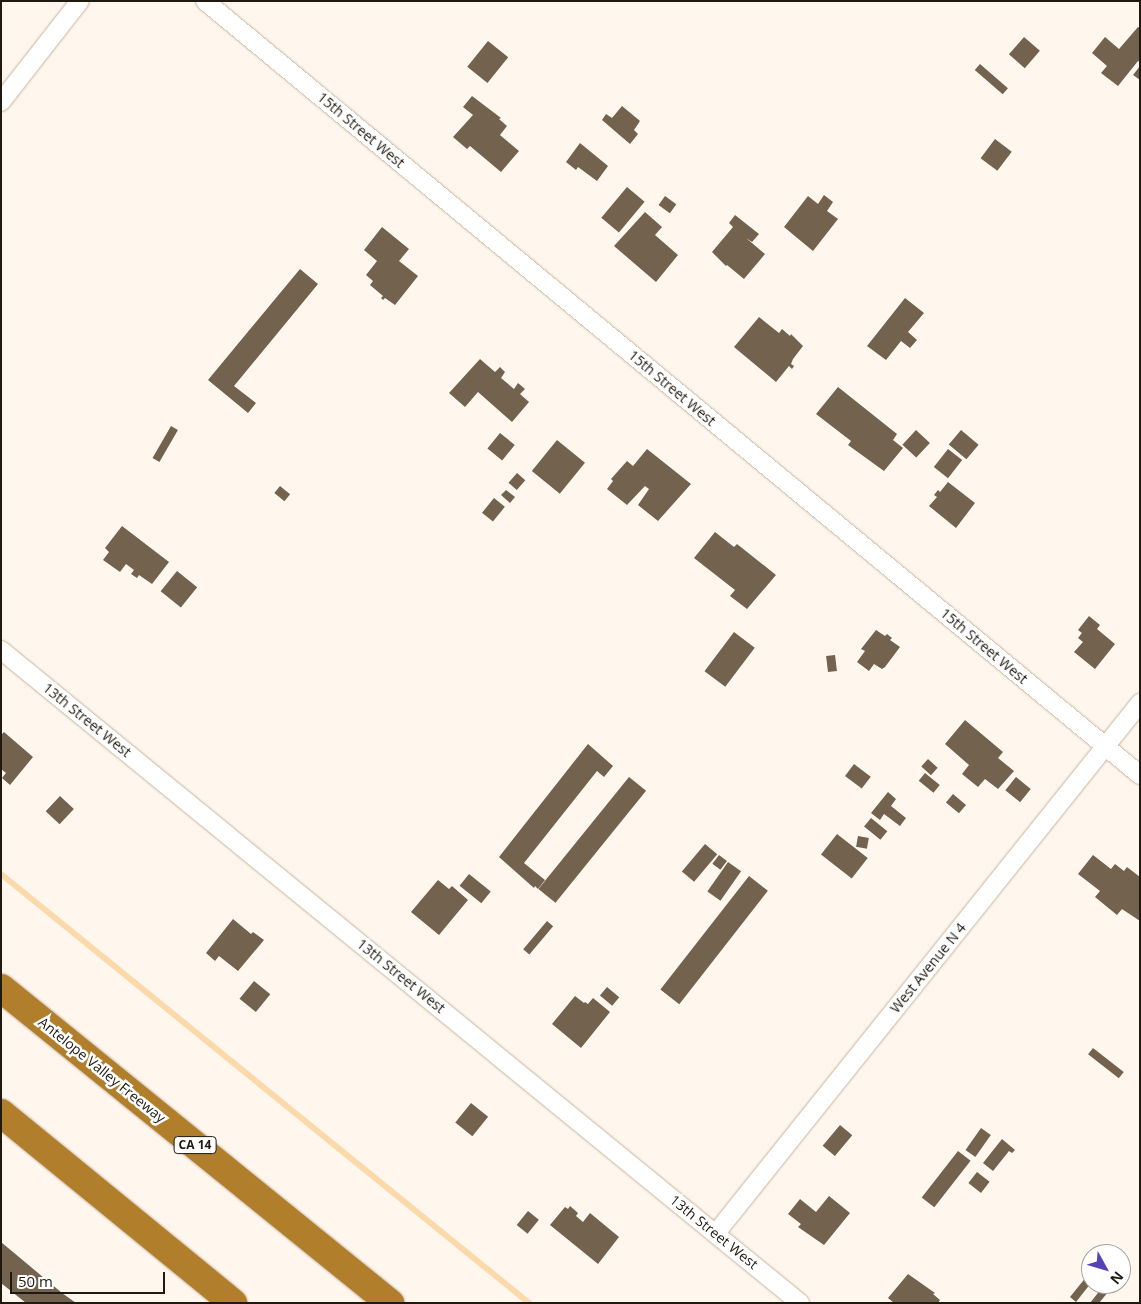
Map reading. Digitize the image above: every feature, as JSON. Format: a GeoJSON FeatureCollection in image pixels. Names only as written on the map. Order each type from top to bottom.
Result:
{"type":"FeatureCollection","features":[{"type":"Feature","properties":{"kind":"highway","name":"Antelope Valley Freeway"},"geometry":{"type":"LineString","coordinates":[[1,988],[390,1303]]}},
{"type":"Feature","properties":{"kind":"highway"},"geometry":{"type":"LineString","coordinates":[[1,1113],[233,1303]]}},
{"type":"Feature","properties":{"kind":"street"},"geometry":{"type":"LineString","coordinates":[[1,102],[80,1]]}},
{"type":"Feature","properties":{"kind":"street","name":"15th Street West"},"geometry":{"type":"LineString","coordinates":[[205,1],[1140,775]]}},
{"type":"Feature","properties":{"kind":"street","name":"13th Street West"},"geometry":{"type":"LineString","coordinates":[[1,650],[800,1303]]}},
{"type":"Feature","properties":{"kind":"street","name":"West Avenue N 4"},"geometry":{"type":"LineString","coordinates":[[716,1233],[1140,703]]}},
{"type":"Feature","properties":{"kind":"building"},"geometry":{"type":"Polygon","coordinates":[[[1138,27],[1140,28],[1140,62],[1138,61],[1118,86],[1101,73],[1107,66],[1092,53],[1105,37],[1119,49],[1138,27]]]}},
{"type":"Feature","properties":{"kind":"building"},"geometry":{"type":"Polygon","coordinates":[[[1024,37],[1040,51],[1025,68],[1009,54],[1024,37]]]}},
{"type":"Feature","properties":{"kind":"building"},"geometry":{"type":"Polygon","coordinates":[[[488,41],[508,57],[487,83],[467,67],[488,41]]]}},
{"type":"Feature","properties":{"kind":"building"},"geometry":{"type":"Polygon","coordinates":[[[980,64],[1008,88],[1003,94],[975,70],[980,64]]]}},
{"type":"Feature","properties":{"kind":"building"},"geometry":{"type":"Polygon","coordinates":[[[1140,66],[1140,80],[1133,75],[1140,66]]]}},
{"type":"Feature","properties":{"kind":"building"},"geometry":{"type":"Polygon","coordinates":[[[472,96],[501,118],[499,119],[507,126],[500,135],[519,151],[501,172],[470,146],[467,149],[453,137],[473,115],[463,107],[472,96]]]}},
{"type":"Feature","properties":{"kind":"building"},"geometry":{"type":"Polygon","coordinates":[[[622,106],[640,121],[634,130],[638,134],[630,144],[602,120],[606,114],[612,118],[622,106]]]}},
{"type":"Feature","properties":{"kind":"building"},"geometry":{"type":"Polygon","coordinates":[[[995,139],[1012,152],[997,171],[981,158],[995,139]]]}},
{"type":"Feature","properties":{"kind":"building"},"geometry":{"type":"Polygon","coordinates":[[[580,143],[608,166],[597,181],[578,167],[576,170],[566,162],[580,143]]]}},
{"type":"Feature","properties":{"kind":"building"},"geometry":{"type":"Polygon","coordinates":[[[627,187],[645,202],[619,232],[601,218],[627,187]]]}},
{"type":"Feature","properties":{"kind":"building"},"geometry":{"type":"Polygon","coordinates":[[[824,195],[833,202],[827,211],[838,219],[813,251],[784,227],[808,196],[818,204],[824,195]]]}},
{"type":"Feature","properties":{"kind":"building"},"geometry":{"type":"Polygon","coordinates":[[[665,196],[676,204],[670,213],[659,205],[665,196]]]}},
{"type":"Feature","properties":{"kind":"building"},"geometry":{"type":"Polygon","coordinates":[[[645,212],[662,227],[655,235],[678,255],[656,282],[614,246],[645,212]]]}},
{"type":"Feature","properties":{"kind":"building"},"geometry":{"type":"Polygon","coordinates":[[[735,215],[759,234],[752,242],[746,238],[765,254],[744,279],[726,266],[712,252],[733,227],[729,223],[735,215]]]}},
{"type":"Feature","properties":{"kind":"building"},"geometry":{"type":"Polygon","coordinates":[[[382,227],[409,249],[399,261],[418,276],[395,305],[385,298],[383,300],[381,298],[383,296],[370,285],[373,281],[366,275],[377,261],[364,250],[382,227]]]}},
{"type":"Feature","properties":{"kind":"building"},"geometry":{"type":"Polygon","coordinates":[[[300,269],[318,284],[234,386],[256,403],[248,413],[208,380],[300,269]]]}},
{"type":"Feature","properties":{"kind":"building"},"geometry":{"type":"Polygon","coordinates":[[[905,298],[924,313],[908,332],[917,340],[910,348],[901,341],[886,360],[867,346],[905,298]]]}},
{"type":"Feature","properties":{"kind":"building"},"geometry":{"type":"Polygon","coordinates":[[[759,317],[779,333],[782,329],[790,336],[791,334],[803,346],[793,359],[791,364],[794,366],[792,369],[789,366],[776,382],[734,347],[759,317]]]}},
{"type":"Feature","properties":{"kind":"building"},"geometry":{"type":"Polygon","coordinates":[[[480,359],[495,372],[500,367],[505,372],[501,378],[514,389],[518,383],[525,389],[520,394],[529,402],[512,422],[478,392],[465,407],[449,393],[480,359]]]}},
{"type":"Feature","properties":{"kind":"building"},"geometry":{"type":"Polygon","coordinates":[[[838,387],[897,434],[893,440],[903,448],[884,471],[848,445],[851,441],[816,414],[838,387]]]}},
{"type":"Feature","properties":{"kind":"building"},"geometry":{"type":"Polygon","coordinates":[[[171,426],[178,430],[159,462],[152,458],[171,426]]]}},
{"type":"Feature","properties":{"kind":"building"},"geometry":{"type":"Polygon","coordinates":[[[916,430],[930,443],[916,458],[902,445],[916,430]]]}},
{"type":"Feature","properties":{"kind":"building"},"geometry":{"type":"Polygon","coordinates":[[[961,430],[979,445],[966,459],[949,445],[961,430]]]}},
{"type":"Feature","properties":{"kind":"building"},"geometry":{"type":"Polygon","coordinates":[[[500,433],[515,445],[502,461],[487,449],[500,433]]]}},
{"type":"Feature","properties":{"kind":"building"},"geometry":{"type":"Polygon","coordinates":[[[557,440],[585,463],[560,494],[532,471],[557,440]]]}},
{"type":"Feature","properties":{"kind":"building"},"geometry":{"type":"Polygon","coordinates":[[[647,449],[691,484],[658,521],[638,505],[649,489],[645,486],[627,505],[607,489],[613,481],[611,479],[627,461],[633,466],[647,449]]]}},
{"type":"Feature","properties":{"kind":"building"},"geometry":{"type":"Polygon","coordinates":[[[948,449],[962,460],[948,478],[934,467],[948,449]]]}},
{"type":"Feature","properties":{"kind":"building"},"geometry":{"type":"Polygon","coordinates":[[[517,473],[525,480],[517,490],[508,483],[517,473]]]}},
{"type":"Feature","properties":{"kind":"building"},"geometry":{"type":"Polygon","coordinates":[[[948,482],[975,503],[956,528],[929,506],[937,497],[934,495],[938,490],[940,492],[948,482]]]}},
{"type":"Feature","properties":{"kind":"building"},"geometry":{"type":"Polygon","coordinates":[[[280,486],[290,494],[284,501],[274,493],[280,486]]]}},
{"type":"Feature","properties":{"kind":"building"},"geometry":{"type":"Polygon","coordinates":[[[506,490],[515,497],[510,503],[501,495],[506,490]]]}},
{"type":"Feature","properties":{"kind":"building"},"geometry":{"type":"Polygon","coordinates":[[[494,498],[505,507],[493,522],[482,513],[494,498]]]}},
{"type":"Feature","properties":{"kind":"building"},"geometry":{"type":"Polygon","coordinates":[[[122,526],[169,562],[152,584],[139,575],[137,578],[131,574],[134,570],[126,564],[120,572],[103,560],[109,552],[105,548],[122,526]]]}},
{"type":"Feature","properties":{"kind":"building"},"geometry":{"type":"Polygon","coordinates":[[[715,532],[734,547],[737,544],[776,575],[747,609],[730,596],[735,590],[694,558],[715,532]]]}},
{"type":"Feature","properties":{"kind":"building"},"geometry":{"type":"Polygon","coordinates":[[[177,571],[197,587],[181,608],[161,591],[177,571]]]}},
{"type":"Feature","properties":{"kind":"building"},"geometry":{"type":"Polygon","coordinates":[[[1089,616],[1100,625],[1097,629],[1115,644],[1095,669],[1074,652],[1083,642],[1078,638],[1082,633],[1078,630],[1089,616]]]}},
{"type":"Feature","properties":{"kind":"building"},"geometry":{"type":"Polygon","coordinates":[[[876,630],[885,636],[887,634],[892,638],[890,640],[900,647],[885,667],[882,669],[874,664],[869,671],[857,662],[865,651],[861,649],[876,630]]]}},
{"type":"Feature","properties":{"kind":"building"},"geometry":{"type":"Polygon","coordinates":[[[734,632],[755,648],[725,687],[705,671],[734,632]]]}},
{"type":"Feature","properties":{"kind":"building"},"geometry":{"type":"Polygon","coordinates":[[[835,655],[837,671],[828,672],[826,656],[835,655]]]}},
{"type":"Feature","properties":{"kind":"building"},"geometry":{"type":"Polygon","coordinates":[[[965,720],[1003,752],[998,758],[1014,771],[998,789],[985,779],[978,787],[962,774],[969,765],[945,744],[965,720]]]}},
{"type":"Feature","properties":{"kind":"building"},"geometry":{"type":"Polygon","coordinates":[[[4,732],[33,757],[10,785],[2,778],[6,773],[1,769],[1,735],[4,732]]]}},
{"type":"Feature","properties":{"kind":"building"},"geometry":{"type":"Polygon","coordinates":[[[588,744],[613,766],[604,777],[597,771],[524,863],[545,880],[538,889],[535,886],[534,888],[499,857],[588,744]]]}},
{"type":"Feature","properties":{"kind":"building"},"geometry":{"type":"Polygon","coordinates":[[[928,759],[938,768],[931,775],[921,766],[928,759]]]}},
{"type":"Feature","properties":{"kind":"building"},"geometry":{"type":"Polygon","coordinates":[[[854,764],[871,777],[862,789],[845,776],[854,764]]]}},
{"type":"Feature","properties":{"kind":"building"},"geometry":{"type":"Polygon","coordinates":[[[925,773],[940,785],[933,793],[919,781],[925,773]]]}},
{"type":"Feature","properties":{"kind":"building"},"geometry":{"type":"Polygon","coordinates":[[[629,777],[646,791],[555,903],[538,889],[629,777]]]}},
{"type":"Feature","properties":{"kind":"building"},"geometry":{"type":"Polygon","coordinates":[[[1016,777],[1031,789],[1020,802],[1005,790],[1016,777]]]}},
{"type":"Feature","properties":{"kind":"building"},"geometry":{"type":"Polygon","coordinates":[[[888,792],[896,799],[891,806],[906,818],[900,826],[884,814],[880,820],[871,813],[888,792]]]}},
{"type":"Feature","properties":{"kind":"building"},"geometry":{"type":"Polygon","coordinates":[[[953,794],[966,805],[959,813],[946,802],[953,794]]]}},
{"type":"Feature","properties":{"kind":"building"},"geometry":{"type":"Polygon","coordinates":[[[60,796],[74,809],[60,824],[46,811],[60,796]]]}},
{"type":"Feature","properties":{"kind":"building"},"geometry":{"type":"Polygon","coordinates":[[[871,818],[887,831],[880,840],[864,827],[871,818]]]}},
{"type":"Feature","properties":{"kind":"building"},"geometry":{"type":"Polygon","coordinates":[[[837,834],[868,858],[852,878],[821,854],[837,834]]]}},
{"type":"Feature","properties":{"kind":"building"},"geometry":{"type":"Polygon","coordinates":[[[858,836],[869,838],[867,849],[856,847],[858,836]]]}},
{"type":"Feature","properties":{"kind":"building"},"geometry":{"type":"Polygon","coordinates":[[[705,844],[717,854],[694,882],[682,872],[705,844]]]}},
{"type":"Feature","properties":{"kind":"building"},"geometry":{"type":"Polygon","coordinates":[[[719,855],[727,861],[720,870],[712,864],[719,855]]]}},
{"type":"Feature","properties":{"kind":"building"},"geometry":{"type":"Polygon","coordinates":[[[1093,855],[1111,869],[1115,864],[1124,871],[1127,867],[1140,877],[1140,921],[1122,909],[1117,915],[1095,897],[1100,891],[1078,874],[1093,855]]]}},
{"type":"Feature","properties":{"kind":"building"},"geometry":{"type":"Polygon","coordinates":[[[728,862],[741,871],[720,901],[707,891],[728,862]]]}},
{"type":"Feature","properties":{"kind":"building"},"geometry":{"type":"Polygon","coordinates":[[[469,874],[491,892],[481,903],[460,886],[469,874]]]}},
{"type":"Feature","properties":{"kind":"building"},"geometry":{"type":"Polygon","coordinates":[[[749,876],[768,891],[679,1004],[660,989],[749,876]]]}},
{"type":"Feature","properties":{"kind":"building"},"geometry":{"type":"Polygon","coordinates":[[[438,880],[449,889],[452,886],[468,900],[439,935],[411,912],[438,880]]]}},
{"type":"Feature","properties":{"kind":"building"},"geometry":{"type":"Polygon","coordinates":[[[233,919],[251,934],[253,932],[264,940],[238,971],[219,956],[215,961],[206,953],[233,919]]]}},
{"type":"Feature","properties":{"kind":"building"},"geometry":{"type":"Polygon","coordinates":[[[547,921],[553,926],[529,954],[523,949],[547,921]]]}},
{"type":"Feature","properties":{"kind":"building"},"geometry":{"type":"Polygon","coordinates":[[[254,981],[270,994],[256,1012],[240,999],[254,981]]]}},
{"type":"Feature","properties":{"kind":"building"},"geometry":{"type":"Polygon","coordinates":[[[607,987],[619,997],[612,1006],[600,995],[607,987]]]}},
{"type":"Feature","properties":{"kind":"building"},"geometry":{"type":"Polygon","coordinates":[[[575,996],[588,1004],[593,998],[610,1012],[581,1048],[552,1024],[575,996]]]}},
{"type":"Feature","properties":{"kind":"building"},"geometry":{"type":"Polygon","coordinates":[[[1093,1048],[1124,1072],[1119,1078],[1088,1054],[1093,1048]]]}},
{"type":"Feature","properties":{"kind":"building"},"geometry":{"type":"Polygon","coordinates":[[[471,1103],[488,1117],[472,1136],[455,1122],[471,1103]]]}},
{"type":"Feature","properties":{"kind":"building"},"geometry":{"type":"Polygon","coordinates":[[[840,1125],[852,1135],[835,1156],[823,1146],[840,1125]]]}},
{"type":"Feature","properties":{"kind":"building"},"geometry":{"type":"Polygon","coordinates":[[[981,1128],[991,1135],[975,1157],[966,1150],[981,1128]]]}},
{"type":"Feature","properties":{"kind":"building"},"geometry":{"type":"Polygon","coordinates":[[[1002,1139],[1015,1150],[1012,1153],[1009,1151],[993,1171],[983,1163],[1002,1139]]]}},
{"type":"Feature","properties":{"kind":"building"},"geometry":{"type":"Polygon","coordinates":[[[958,1151],[971,1161],[934,1207],[922,1197],[958,1151]]]}},
{"type":"Feature","properties":{"kind":"building"},"geometry":{"type":"Polygon","coordinates":[[[977,1172],[990,1182],[981,1193],[968,1183],[977,1172]]]}},
{"type":"Feature","properties":{"kind":"building"},"geometry":{"type":"Polygon","coordinates":[[[829,1196],[850,1213],[824,1245],[798,1227],[801,1224],[788,1214],[800,1199],[816,1212],[829,1196]]]}},
{"type":"Feature","properties":{"kind":"building"},"geometry":{"type":"Polygon","coordinates":[[[570,1206],[578,1213],[576,1216],[583,1222],[590,1213],[619,1237],[598,1264],[550,1225],[565,1207],[568,1209],[570,1206]]]}},
{"type":"Feature","properties":{"kind":"building"},"geometry":{"type":"Polygon","coordinates":[[[528,1211],[539,1220],[528,1234],[517,1225],[528,1211]]]}},
{"type":"Feature","properties":{"kind":"building"},"geometry":{"type":"Polygon","coordinates":[[[1,1242],[76,1303],[26,1303],[1,1283],[1,1242]]]}},
{"type":"Feature","properties":{"kind":"building"},"geometry":{"type":"Polygon","coordinates":[[[908,1274],[935,1293],[933,1294],[940,1300],[938,1303],[894,1303],[888,1298],[908,1274]]]}},
{"type":"Feature","properties":{"kind":"building"},"geometry":{"type":"Polygon","coordinates":[[[1081,1283],[1082,1294],[1076,1302],[1070,1297],[1081,1283]]]}},
{"type":"Feature","properties":{"kind":"building"},"geometry":{"type":"Polygon","coordinates":[[[1097,1294],[1106,1294],[1099,1303],[1090,1303],[1097,1294]]]}},
{"type":"Feature","properties":{"kind":"waterway"},"geometry":{"type":"LineString","coordinates":[[1,874],[529,1303]]}}]}
